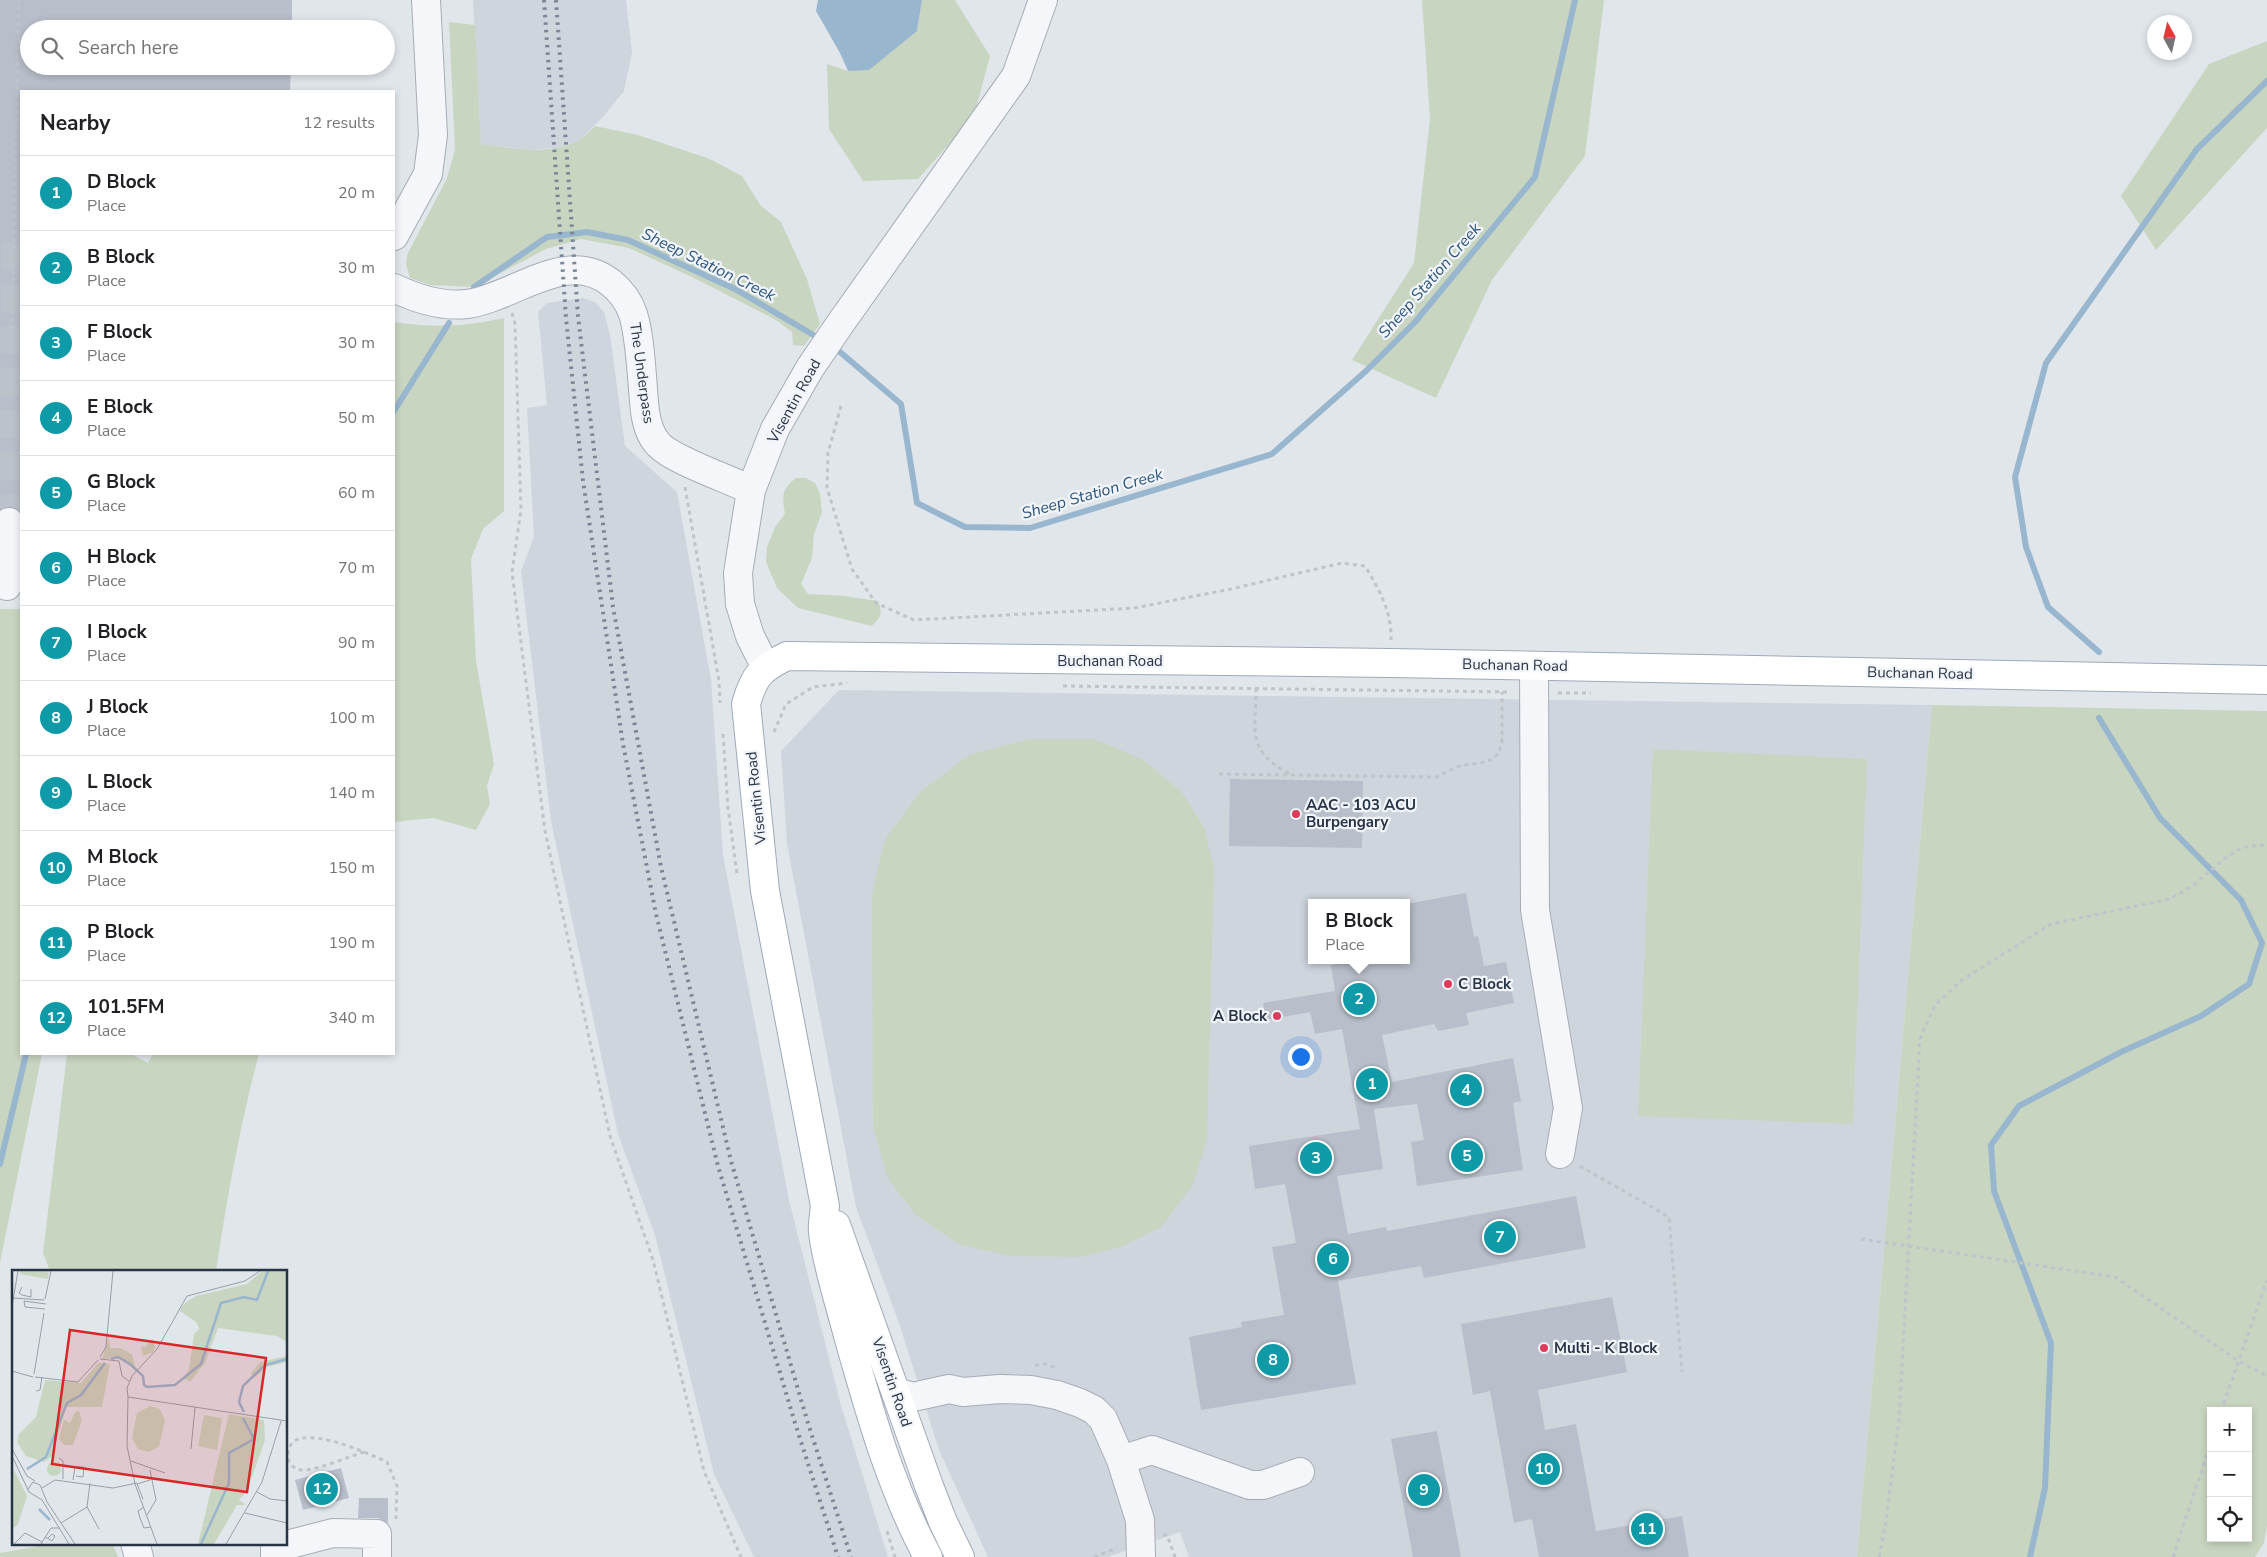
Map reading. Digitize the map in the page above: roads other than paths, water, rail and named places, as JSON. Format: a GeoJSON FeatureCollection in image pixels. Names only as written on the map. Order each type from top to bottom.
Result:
{"type":"FeatureCollection","features":[{"type":"Feature","properties":{"kind":"main road","name":"Buchanan Road"},"geometry":{"type":"LineString","coordinates":[[765,666],[787,656],[1391,663],[2267,680]]}},
{"type":"Feature","properties":{"kind":"main road","name":"Visentin Road"},"geometry":{"type":"LineString","coordinates":[[765,666],[752,682],[746,704],[765,891],[825,1206],[823,1232],[866,1402],[899,1498],[928,1557]]}},
{"type":"Feature","properties":{"kind":"main road","name":"Visentin Road"},"geometry":{"type":"LineString","coordinates":[[825,1206],[838,1230],[942,1522],[960,1557]]}},
{"type":"Feature","properties":{"kind":"street"},"geometry":{"type":"LineString","coordinates":[[395,234],[428,174],[433,134],[426,0]]}},
{"type":"Feature","properties":{"kind":"street","name":"Visentin Road"},"geometry":{"type":"LineString","coordinates":[[765,666],[750,636],[740,604],[738,573],[751,490],[775,429],[810,368],[840,324],[1016,76],[1043,0]]}},
{"type":"Feature","properties":{"kind":"street","name":"The Underpass"},"geometry":{"type":"LineString","coordinates":[[395,288],[426,300],[465,304],[498,296],[538,278],[562,271],[580,271],[602,277],[621,293],[634,316],[647,425],[655,441],[676,456],[751,490]]}},
{"type":"Feature","properties":{"kind":"street"},"geometry":{"type":"LineString","coordinates":[[9,522],[9,586]]}},
{"type":"Feature","properties":{"kind":"street"},"geometry":{"type":"LineString","coordinates":[[1534,666],[1535,910],[1568,1108],[1560,1154]]}},
{"type":"Feature","properties":{"kind":"street"},"geometry":{"type":"LineString","coordinates":[[896,1392],[913,1396],[949,1389],[963,1392],[1000,1389],[1031,1390],[1057,1395],[1094,1410],[1103,1419],[1121,1460],[1140,1520],[1141,1557]]}},
{"type":"Feature","properties":{"kind":"street"},"geometry":{"type":"LineString","coordinates":[[910,1434],[926,1410],[952,1400],[963,1392]]}},
{"type":"Feature","properties":{"kind":"street"},"geometry":{"type":"LineString","coordinates":[[1121,1460],[1152,1450],[1250,1485],[1263,1485],[1300,1472]]}},
{"type":"Feature","properties":{"kind":"street"},"geometry":{"type":"LineString","coordinates":[[275,1557],[275,1548],[324,1546],[333,1533],[377,1545]]}},
{"type":"Feature","properties":{"kind":"street"},"geometry":{"type":"LineString","coordinates":[[135,1544],[140,1557]]}},
{"type":"Feature","properties":{"kind":"water"},"geometry":{"type":"Polygon","coordinates":[[[818,0],[922,0],[917,31],[869,70],[848,71],[816,11],[818,0]]]}},
{"type":"Feature","properties":{"kind":"waterway","name":"Sheep Station Creek"},"geometry":{"type":"LineString","coordinates":[[833,346],[901,404],[917,503],[965,527],[1030,528],[1272,454],[1366,371],[1415,322],[1535,177],[1575,0]]}},
{"type":"Feature","properties":{"kind":"waterway"},"geometry":{"type":"LineString","coordinates":[[2099,652],[2048,607],[2026,547],[2015,477],[2046,363],[2197,149],[2267,81]]}},
{"type":"Feature","properties":{"kind":"waterway","name":"Sheep Station Creek"},"geometry":{"type":"LineString","coordinates":[[474,287],[547,237],[587,232],[628,240],[735,289],[822,340]]}},
{"type":"Feature","properties":{"kind":"waterway","name":"Sheep Station Creek"},"geometry":{"type":"LineString","coordinates":[[395,409],[449,323]]}},
{"type":"Feature","properties":{"kind":"waterway"},"geometry":{"type":"LineString","coordinates":[[2030,1557],[2045,1488],[2051,1343],[1994,1191],[1991,1145],[2019,1106],[2121,1052],[2201,1016],[2249,984],[2262,943],[2241,900],[2160,818],[2099,718]]}},
{"type":"Feature","properties":{"kind":"waterway","name":"Sheep Station Creek"},"geometry":{"type":"LineString","coordinates":[[0,1164],[26,1055]]}},
{"type":"Feature","properties":{"kind":"tunnel"},"geometry":{"type":"LineString","coordinates":[[9,522],[17,233]]}},
{"type":"Feature","properties":{"kind":"railway"},"geometry":{"type":"LineString","coordinates":[[544,0],[566,318],[583,481],[623,744],[656,914],[718,1166],[795,1423],[838,1557]]}},
{"type":"Feature","properties":{"kind":"railway"},"geometry":{"type":"LineString","coordinates":[[556,0],[578,316],[613,607],[661,867],[731,1161],[807,1420],[851,1557]]}},
{"type":"Feature","properties":{"kind":"place","name":"AAC - 103 ACU Burpengary"},"geometry":{"type":"Point","coordinates":[1296,814]}},
{"type":"Feature","properties":{"kind":"place","name":"C Block"},"geometry":{"type":"Point","coordinates":[1448,984]}},
{"type":"Feature","properties":{"kind":"place","name":"B Block"},"geometry":{"type":"Point","coordinates":[1359,999]}},
{"type":"Feature","properties":{"kind":"place","name":"A Block"},"geometry":{"type":"Point","coordinates":[1277,1016]}},
{"type":"Feature","properties":{"kind":"place","name":"D Block"},"geometry":{"type":"Point","coordinates":[1372,1084]}},
{"type":"Feature","properties":{"kind":"place","name":"E Block"},"geometry":{"type":"Point","coordinates":[1466,1090]}},
{"type":"Feature","properties":{"kind":"place","name":"G Block"},"geometry":{"type":"Point","coordinates":[1467,1156]}},
{"type":"Feature","properties":{"kind":"place","name":"F Block"},"geometry":{"type":"Point","coordinates":[1316,1158]}},
{"type":"Feature","properties":{"kind":"place","name":"I Block"},"geometry":{"type":"Point","coordinates":[1500,1237]}},
{"type":"Feature","properties":{"kind":"place","name":"H Block"},"geometry":{"type":"Point","coordinates":[1333,1259]}},
{"type":"Feature","properties":{"kind":"place","name":"Multi - K Block"},"geometry":{"type":"Point","coordinates":[1544,1348]}},
{"type":"Feature","properties":{"kind":"place","name":"J Block"},"geometry":{"type":"Point","coordinates":[1273,1360]}},
{"type":"Feature","properties":{"kind":"place","name":"M Block"},"geometry":{"type":"Point","coordinates":[1544,1469]}},
{"type":"Feature","properties":{"kind":"place","name":"101.5FM"},"geometry":{"type":"Point","coordinates":[322,1489]}},
{"type":"Feature","properties":{"kind":"place","name":"L Block"},"geometry":{"type":"Point","coordinates":[1424,1490]}},
{"type":"Feature","properties":{"kind":"place","name":"P Block"},"geometry":{"type":"Point","coordinates":[1647,1529]}}]}
